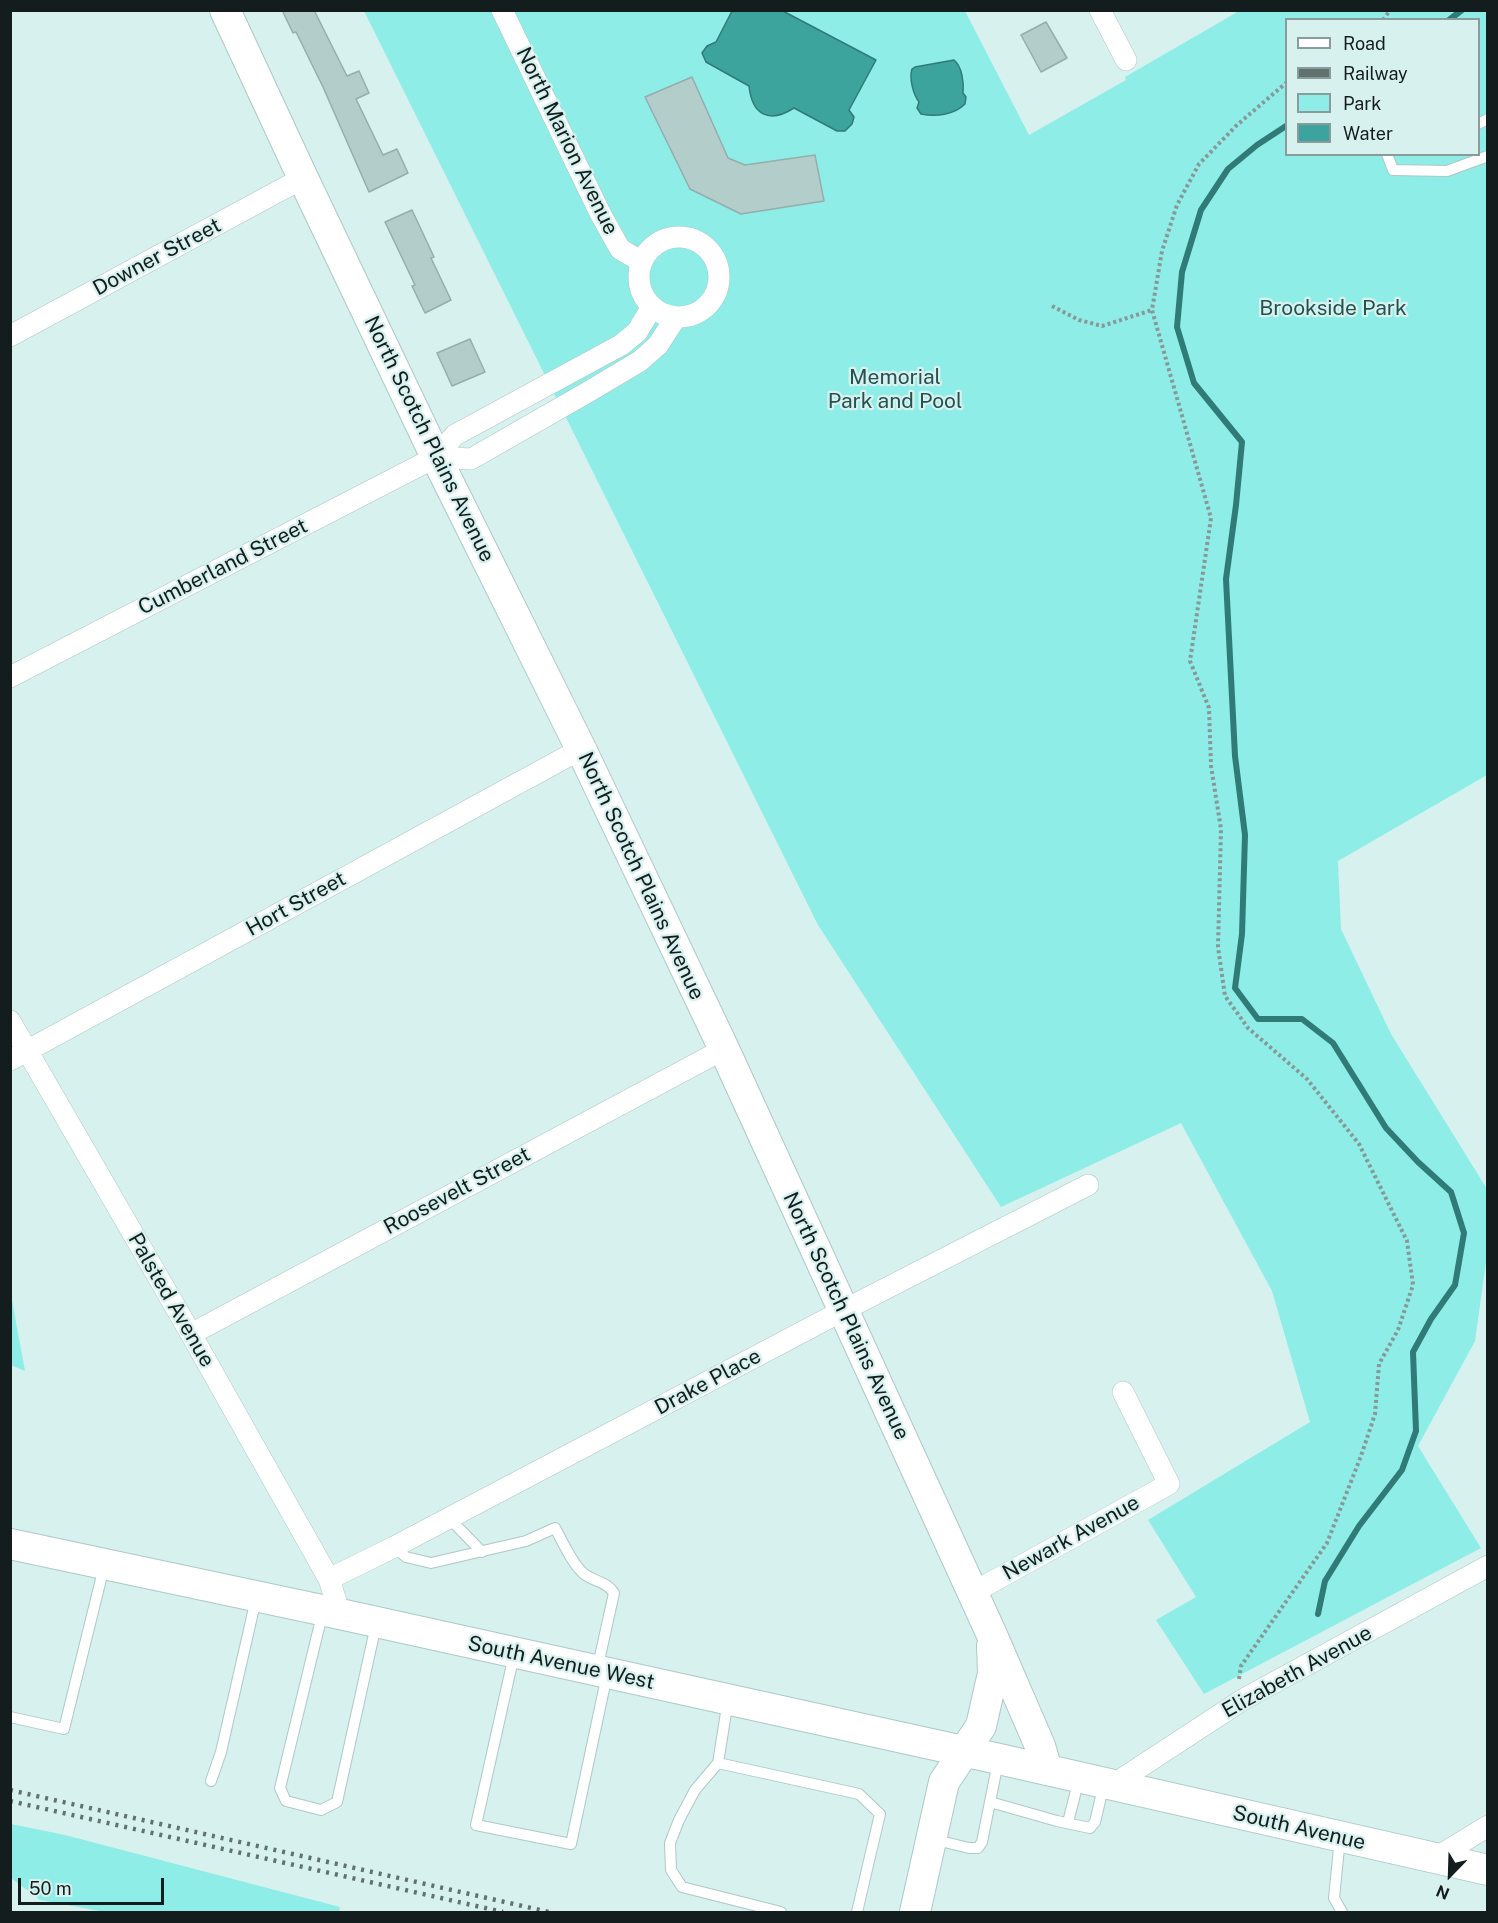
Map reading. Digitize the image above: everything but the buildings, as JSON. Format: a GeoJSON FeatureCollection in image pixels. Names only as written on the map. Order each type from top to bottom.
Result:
{"type":"FeatureCollection","features":[{"type":"Feature","properties":{"kind":"street","name":"North Scotch Plains Avenue"},"geometry":{"type":"LineString","coordinates":[[225,10],[436,457],[581,749],[724,1048],[992,1635],[993,1673],[981,1726],[944,1782],[915,1912]]}},
{"type":"Feature","properties":{"kind":"street","name":"North Marion Avenue"},"geometry":{"type":"LineString","coordinates":[[502,10],[600,213],[620,249],[642,262]]}},
{"type":"Feature","properties":{"kind":"street"},"geometry":{"type":"LineString","coordinates":[[1100,10],[1126,60]]}},
{"type":"Feature","properties":{"kind":"street","name":"Downer Street"},"geometry":{"type":"LineString","coordinates":[[10,336],[303,178]]}},
{"type":"Feature","properties":{"kind":"street"},"geometry":{"type":"LineString","coordinates":[[683,237],[695,241],[706,248],[714,258],[719,276],[716,295],[699,312],[688,316],[676,317],[663,314],[652,307],[640,286],[639,274],[642,262],[658,243],[670,238],[683,237]]}},
{"type":"Feature","properties":{"kind":"street","name":"Cumberland Street"},"geometry":{"type":"LineString","coordinates":[[10,677],[436,457],[454,435],[621,345],[637,332],[652,307]]}},
{"type":"Feature","properties":{"kind":"street"},"geometry":{"type":"LineString","coordinates":[[436,457],[471,459],[588,392],[640,361],[658,345],[676,317]]}},
{"type":"Feature","properties":{"kind":"street","name":"Hort Street"},"geometry":{"type":"LineString","coordinates":[[19,1055],[581,749]]}},
{"type":"Feature","properties":{"kind":"street","name":"Palsted Avenue"},"geometry":{"type":"LineString","coordinates":[[10,1021],[19,1055],[191,1334],[328,1580],[332,1612]]}},
{"type":"Feature","properties":{"kind":"street","name":"Roosevelt Street"},"geometry":{"type":"LineString","coordinates":[[191,1334],[724,1048]]}},
{"type":"Feature","properties":{"kind":"street","name":"Drake Place"},"geometry":{"type":"LineString","coordinates":[[328,1580],[1088,1185]]}},
{"type":"Feature","properties":{"kind":"street","name":"Newark Avenue"},"geometry":{"type":"LineString","coordinates":[[972,1593],[1169,1484],[1123,1392]]}},
{"type":"Feature","properties":{"kind":"street","name":"South Avenue West"},"geometry":{"type":"LineString","coordinates":[[10,1544],[515,1652],[1098,1782]]}},
{"type":"Feature","properties":{"kind":"street","name":"Elizabeth Avenue"},"geometry":{"type":"LineString","coordinates":[[1098,1782],[1244,1699],[1488,1566]]}},
{"type":"Feature","properties":{"kind":"street"},"geometry":{"type":"LineString","coordinates":[[992,1635],[1040,1746],[1047,1770]]}},
{"type":"Feature","properties":{"kind":"street","name":"South Avenue"},"geometry":{"type":"LineString","coordinates":[[1098,1782],[1488,1870]]}},
{"type":"Feature","properties":{"kind":"street"},"geometry":{"type":"LineString","coordinates":[[1434,1859],[1488,1826]]}},
{"type":"Feature","properties":{"kind":"lane"},"geometry":{"type":"LineString","coordinates":[[1388,156],[1393,170],[1436,171],[1447,171],[1488,156]]}},
{"type":"Feature","properties":{"kind":"lane"},"geometry":{"type":"LineString","coordinates":[[449,1518],[482,1552]]}},
{"type":"Feature","properties":{"kind":"lane"},"geometry":{"type":"LineString","coordinates":[[394,1547],[406,1557],[431,1563],[526,1541],[555,1528],[583,1574],[609,1586],[614,1593],[571,1844],[476,1825],[515,1652]]}},
{"type":"Feature","properties":{"kind":"lane"},"geometry":{"type":"LineString","coordinates":[[10,1717],[64,1728],[104,1564]]}},
{"type":"Feature","properties":{"kind":"lane"},"geometry":{"type":"LineString","coordinates":[[211,1780],[221,1752],[257,1596]]}},
{"type":"Feature","properties":{"kind":"lane"},"geometry":{"type":"LineString","coordinates":[[332,1612],[280,1788],[286,1802],[321,1810],[337,1802],[376,1622]]}},
{"type":"Feature","properties":{"kind":"lane"},"geometry":{"type":"LineString","coordinates":[[728,1699],[718,1763],[695,1790],[679,1820],[670,1843],[671,1870],[682,1887],[781,1912]]}},
{"type":"Feature","properties":{"kind":"lane"},"geometry":{"type":"LineString","coordinates":[[932,1839],[978,1848],[982,1842],[999,1759]]}},
{"type":"Feature","properties":{"kind":"lane"},"geometry":{"type":"LineString","coordinates":[[718,1763],[859,1794],[880,1814],[857,1912]]}},
{"type":"Feature","properties":{"kind":"lane"},"geometry":{"type":"LineString","coordinates":[[1068,1822],[1098,1782]]}},
{"type":"Feature","properties":{"kind":"lane"},"geometry":{"type":"LineString","coordinates":[[990,1802],[1090,1828],[1093,1826],[1098,1782]]}},
{"type":"Feature","properties":{"kind":"lane"},"geometry":{"type":"LineString","coordinates":[[1340,1838],[1334,1898],[1342,1912]]}},
{"type":"Feature","properties":{"kind":"path"},"geometry":{"type":"LineString","coordinates":[[1244,1699],[1238,1684],[1241,1666],[1327,1543],[1375,1414],[1379,1364],[1398,1330],[1413,1285],[1407,1241],[1359,1144],[1307,1079],[1248,1028],[1225,996],[1218,947],[1221,829],[1211,766],[1209,708],[1190,662],[1211,518],[1152,310],[1162,251],[1177,205],[1199,164],[1237,125],[1285,85]]}},
{"type":"Feature","properties":{"kind":"path"},"geometry":{"type":"LineString","coordinates":[[1052,306],[1079,320],[1102,326],[1152,310]]}},
{"type":"Feature","properties":{"kind":"green space","name":"Memorial Park and Pool"},"geometry":{"type":"Polygon","coordinates":[[[364,11],[965,11],[1029,135],[1126,80],[1125,77],[1239,11],[1487,11],[1487,775],[1338,861],[1341,929],[1391,1034],[1487,1189],[1487,1255],[1475,1341],[1418,1446],[1481,1548],[1204,1694],[1156,1620],[1196,1597],[1148,1520],[1310,1422],[1272,1291],[1181,1123],[1001,1207],[818,925],[364,11]]]}},
{"type":"Feature","properties":{"kind":"green space"},"geometry":{"type":"Polygon","coordinates":[[[11,1295],[25,1371],[11,1365],[11,1295]]]}},
{"type":"Feature","properties":{"kind":"green space"},"geometry":{"type":"Polygon","coordinates":[[[11,1824],[65,1835],[340,1907],[339,1912],[105,1912],[40,1900],[11,1878],[11,1824]]]}},
{"type":"Feature","properties":{"kind":"water"},"geometry":{"type":"Polygon","coordinates":[[[781,10],[876,60],[849,110],[854,117],[852,124],[845,131],[837,131],[794,108],[777,115],[763,114],[754,104],[749,86],[706,62],[702,53],[707,46],[716,42],[732,11],[781,10]]]}},
{"type":"Feature","properties":{"kind":"water"},"geometry":{"type":"Polygon","coordinates":[[[954,60],[962,75],[965,104],[956,111],[945,114],[921,114],[917,108],[919,102],[912,86],[912,69],[954,60]]]}},
{"type":"Feature","properties":{"kind":"waterway"},"geometry":{"type":"LineString","coordinates":[[1452,18],[1462,10]]}},
{"type":"Feature","properties":{"kind":"waterway"},"geometry":{"type":"LineString","coordinates":[[1285,127],[1257,145],[1228,169],[1201,210],[1182,272],[1177,327],[1194,383],[1242,442],[1226,579],[1235,756],[1245,835],[1242,934],[1235,988],[1258,1019],[1302,1019],[1333,1043],[1386,1128],[1451,1192],[1464,1233],[1455,1285],[1431,1319],[1413,1352],[1416,1431],[1402,1470],[1359,1526],[1325,1581],[1318,1614]]}},
{"type":"Feature","properties":{"kind":"railway"},"geometry":{"type":"LineString","coordinates":[[10,1790],[549,1912]]}},
{"type":"Feature","properties":{"kind":"railway"},"geometry":{"type":"LineString","coordinates":[[10,1801],[503,1912]]}},
{"type":"Feature","properties":{"kind":"park label","name":"Brookside Park"},"geometry":{"type":"Point","coordinates":[1333,309]}}]}
